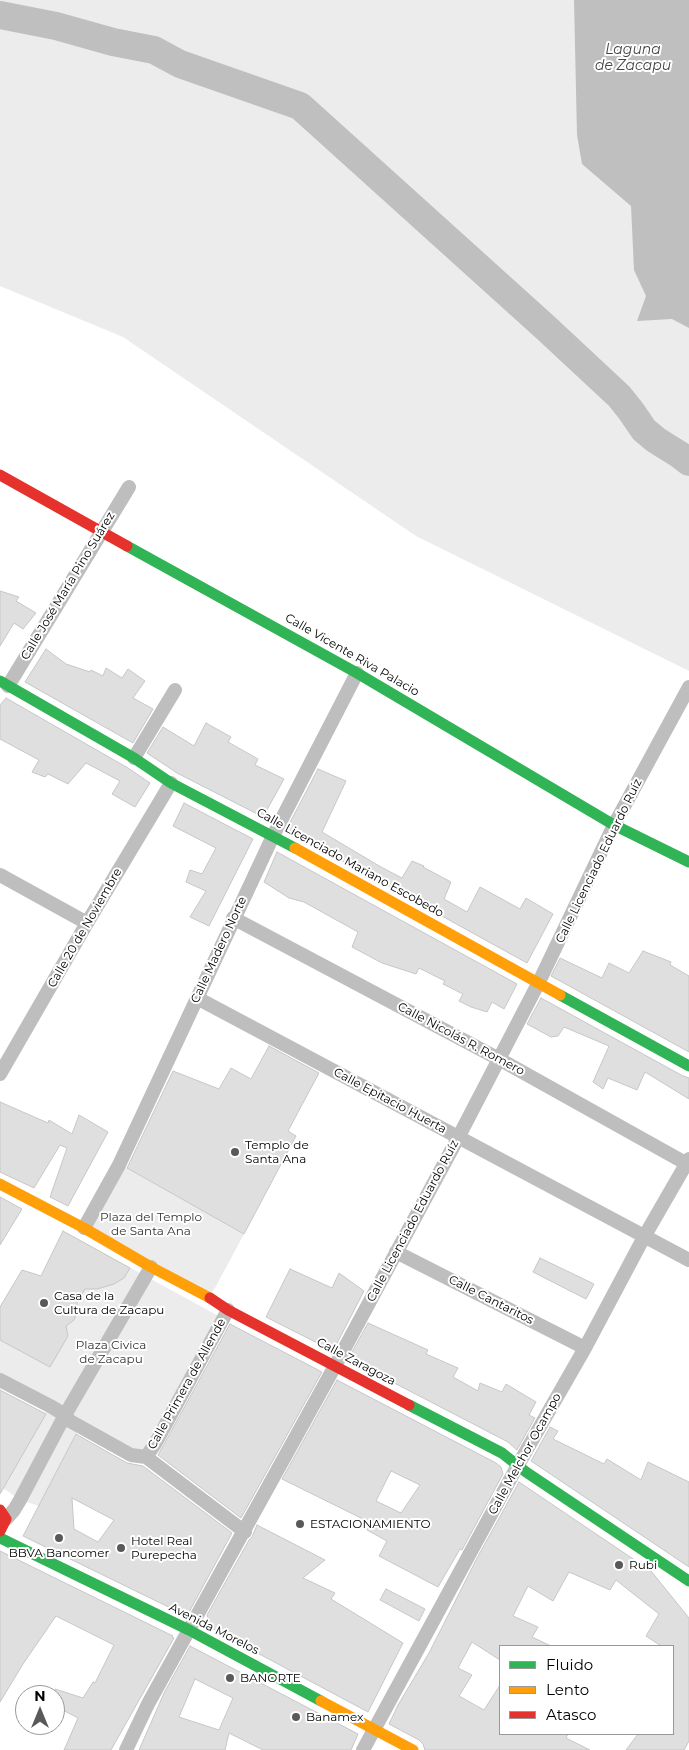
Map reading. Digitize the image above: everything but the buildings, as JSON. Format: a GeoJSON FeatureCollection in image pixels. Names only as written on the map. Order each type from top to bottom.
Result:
{"type":"FeatureCollection","features":[{"type":"Feature","properties":{"kind":"main road","name":"Calle Vicente Riva Palacio"},"geometry":{"type":"LineString","coordinates":[[0,476],[357,673],[614,825],[689,862]]}},
{"type":"Feature","properties":{"kind":"main road","name":"Calle Licenciado Mariano Escobedo"},"geometry":{"type":"LineString","coordinates":[[4,683],[134,758],[171,783],[273,836],[689,1066]]}},
{"type":"Feature","properties":{"kind":"main road","name":"Calle Zaragoza"},"geometry":{"type":"LineString","coordinates":[[0,1184],[84,1228],[228,1310],[502,1453],[526,1472],[689,1581]]}},
{"type":"Feature","properties":{"kind":"main road","name":"Avenida Morelos"},"geometry":{"type":"LineString","coordinates":[[0,1538],[189,1630],[413,1750]]}},
{"type":"Feature","properties":{"kind":"street","name":"Calle José María Pino Suárez"},"geometry":{"type":"LineString","coordinates":[[4,683],[129,486]]}},
{"type":"Feature","properties":{"kind":"street","name":"Calle Madero Norte"},"geometry":{"type":"LineString","coordinates":[[84,1228],[119,1165],[233,918],[357,673]]}},
{"type":"Feature","properties":{"kind":"street","name":"Calle Licenciado Eduardo Ruíz"},"geometry":{"type":"LineString","coordinates":[[126,1750],[148,1704],[336,1366],[458,1138],[539,982],[614,825],[689,687]]}},
{"type":"Feature","properties":{"kind":"street"},"geometry":{"type":"LineString","coordinates":[[134,758],[175,690]]}},
{"type":"Feature","properties":{"kind":"street","name":"Calle 20 de Noviembre"},"geometry":{"type":"LineString","coordinates":[[0,1074],[171,783]]}},
{"type":"Feature","properties":{"kind":"street"},"geometry":{"type":"LineString","coordinates":[[0,875],[87,923]]}},
{"type":"Feature","properties":{"kind":"street","name":"Calle Nicolás R. Romero"},"geometry":{"type":"LineString","coordinates":[[233,918],[688,1162]]}},
{"type":"Feature","properties":{"kind":"street","name":"Calle Epitacio Huerta"},"geometry":{"type":"LineString","coordinates":[[197,998],[644,1238],[689,1260]]}},
{"type":"Feature","properties":{"kind":"street","name":"Calle Melchor Ocampo"},"geometry":{"type":"LineString","coordinates":[[363,1750],[518,1465],[688,1162]]}},
{"type":"Feature","properties":{"kind":"street","name":"Calle Cantaritos"},"geometry":{"type":"LineString","coordinates":[[396,1252],[585,1348]]}},
{"type":"Feature","properties":{"kind":"street"},"geometry":{"type":"LineString","coordinates":[[2,1520],[20,1500],[65,1414],[151,1266]]}},
{"type":"Feature","properties":{"kind":"street","name":"Calle Primera de Allende"},"geometry":{"type":"LineString","coordinates":[[146,1457],[155,1444],[228,1310]]}},
{"type":"Feature","properties":{"kind":"street"},"geometry":{"type":"LineString","coordinates":[[0,1380],[65,1414],[70,1421],[131,1455],[146,1457],[245,1532]]}},
{"type":"Feature","properties":{"kind":"green space"},"geometry":{"type":"Polygon","coordinates":[[[0,0],[689,0],[689,671],[416,536],[123,337],[0,286],[0,0]]]}},
{"type":"Feature","properties":{"kind":"green space","name":"Plaza del Templo de Santa Ana"},"geometry":{"type":"Polygon","coordinates":[[[123,1166],[244,1234],[215,1288],[208,1297],[84,1228],[123,1166]]]}},
{"type":"Feature","properties":{"kind":"green space","name":"Plaza Civica de Zacapu"},"geometry":{"type":"Polygon","coordinates":[[[67,1233],[224,1319],[146,1457],[78,1429],[39,1506],[20,1500],[3,1488],[49,1407],[0,1382],[0,1340],[12,1346],[67,1233]]]}},
{"type":"Feature","properties":{"kind":"water","name":"Laguna de Zacapu"},"geometry":{"type":"Polygon","coordinates":[[[574,0],[689,0],[689,328],[672,319],[637,321],[646,296],[634,270],[631,206],[582,164],[577,135],[574,0]]]}},
{"type":"Feature","properties":{"kind":"waterway"},"geometry":{"type":"LineString","coordinates":[[0,15],[56,26],[113,42],[154,50],[180,64],[300,106],[619,396],[644,430],[689,462]]}},
{"type":"Feature","properties":{"kind":"traffic: fast"},"geometry":{"type":"LineString","coordinates":[[127,546],[357,673],[614,825],[689,862]]}},
{"type":"Feature","properties":{"kind":"traffic: fast"},"geometry":{"type":"LineString","coordinates":[[0,681],[134,758],[171,783],[295,848]]}},
{"type":"Feature","properties":{"kind":"traffic: fast"},"geometry":{"type":"LineString","coordinates":[[560,995],[689,1066]]}},
{"type":"Feature","properties":{"kind":"traffic: fast"},"geometry":{"type":"LineString","coordinates":[[409,1405],[502,1453],[526,1472],[689,1581]]}},
{"type":"Feature","properties":{"kind":"traffic: fast"},"geometry":{"type":"LineString","coordinates":[[0,1538],[189,1630],[321,1701]]}},
{"type":"Feature","properties":{"kind":"traffic: slow"},"geometry":{"type":"LineString","coordinates":[[295,848],[560,995]]}},
{"type":"Feature","properties":{"kind":"traffic: slow"},"geometry":{"type":"LineString","coordinates":[[0,1184],[210,1298]]}},
{"type":"Feature","properties":{"kind":"traffic: slow"},"geometry":{"type":"LineString","coordinates":[[321,1701],[413,1750]]}},
{"type":"Feature","properties":{"kind":"traffic: jam"},"geometry":{"type":"LineString","coordinates":[[0,475],[127,546]]}},
{"type":"Feature","properties":{"kind":"traffic: jam"},"geometry":{"type":"LineString","coordinates":[[210,1298],[228,1310],[409,1405]]}},
{"type":"Feature","properties":{"kind":"traffic: jam"},"geometry":{"type":"LineString","coordinates":[[0,1510],[6,1519],[0,1531]]}},
{"type":"Feature","properties":{"kind":"place","name":"Templo de Santa Ana"},"geometry":{"type":"Point","coordinates":[235,1152]}},
{"type":"Feature","properties":{"kind":"place","name":"Casa de la Cultura de Zacapu"},"geometry":{"type":"Point","coordinates":[44,1303]}},
{"type":"Feature","properties":{"kind":"place","name":"ESTACIONAMIENTO"},"geometry":{"type":"Point","coordinates":[300,1524]}},
{"type":"Feature","properties":{"kind":"place","name":"BBVA Bancomer"},"geometry":{"type":"Point","coordinates":[59,1538]}},
{"type":"Feature","properties":{"kind":"place","name":"Hotel Real Purepecha"},"geometry":{"type":"Point","coordinates":[121,1548]}},
{"type":"Feature","properties":{"kind":"place","name":"Rubi"},"geometry":{"type":"Point","coordinates":[619,1565]}},
{"type":"Feature","properties":{"kind":"place","name":"BANORTE"},"geometry":{"type":"Point","coordinates":[230,1678]}},
{"type":"Feature","properties":{"kind":"place","name":"Banamex"},"geometry":{"type":"Point","coordinates":[296,1717]}}]}
